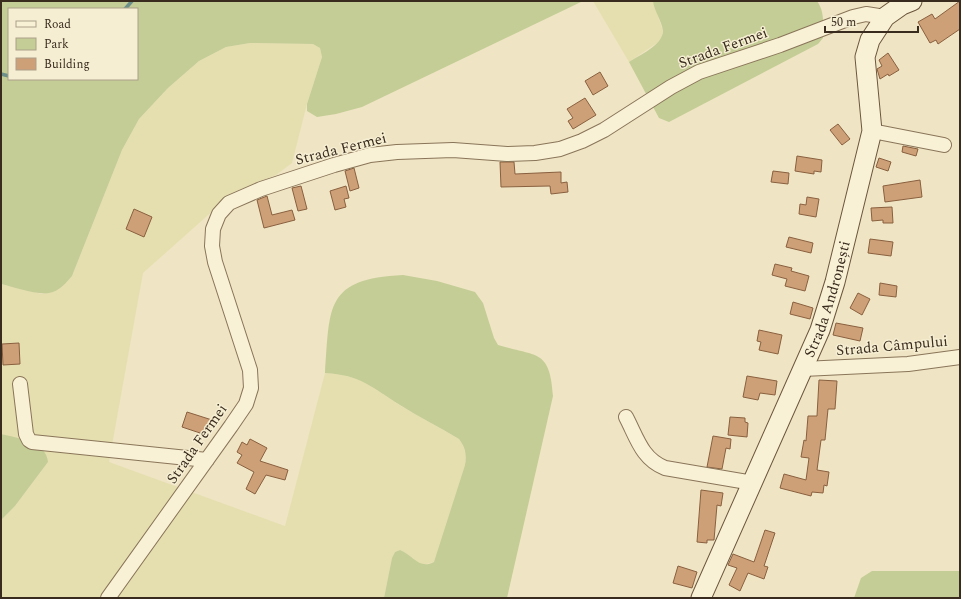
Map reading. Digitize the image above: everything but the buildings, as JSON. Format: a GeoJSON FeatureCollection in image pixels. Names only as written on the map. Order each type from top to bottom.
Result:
{"type":"FeatureCollection","features":[{"type":"Feature","properties":{"kind":"street","name":"Strada Andronești"},"geometry":{"type":"LineString","coordinates":[[701,598],[820,330],[835,282],[872,131],[865,57],[870,40],[885,17],[902,5],[912,1]]}},
{"type":"Feature","properties":{"kind":"street","name":"Strada Fermei"},"geometry":{"type":"LineString","coordinates":[[108,598],[246,404],[251,388],[250,370],[215,262],[212,246],[214,229],[219,214],[229,203],[261,189],[370,155],[426,150],[507,154],[535,153],[582,142],[604,130],[671,87],[699,72],[780,45],[853,17],[866,14],[885,17]]}},
{"type":"Feature","properties":{"kind":"street"},"geometry":{"type":"LineString","coordinates":[[872,131],[944,146]]}},
{"type":"Feature","properties":{"kind":"street","name":"Strada Câmpului"},"geometry":{"type":"LineString","coordinates":[[803,369],[908,364],[960,358]]}},
{"type":"Feature","properties":{"kind":"street"},"geometry":{"type":"LineString","coordinates":[[20,384],[26,434],[32,442],[207,460]]}},
{"type":"Feature","properties":{"kind":"street"},"geometry":{"type":"LineString","coordinates":[[626,417],[646,456],[654,464],[665,468],[753,483]]}},
{"type":"Feature","properties":{"kind":"shaded area"},"geometry":{"type":"Polygon","coordinates":[[[593,1],[653,1],[663,31],[662,37],[657,43],[629,62],[593,1]]]}},
{"type":"Feature","properties":{"kind":"shaded area"},"geometry":{"type":"Polygon","coordinates":[[[250,43],[314,44],[320,48],[322,57],[307,104],[292,163],[276,175],[234,192],[143,273],[109,462],[285,526],[325,373],[340,374],[363,381],[401,406],[459,439],[463,445],[466,455],[465,465],[437,556],[434,562],[423,565],[400,550],[395,552],[392,559],[384,598],[1,598],[1,520],[15,506],[48,462],[22,440],[1,434],[1,284],[42,294],[53,292],[63,286],[72,276],[122,150],[139,119],[168,88],[199,61],[226,47],[250,43]]]}},
{"type":"Feature","properties":{"kind":"green space"},"geometry":{"type":"Polygon","coordinates":[[[1,1],[583,1],[362,107],[317,117],[307,111],[307,104],[322,57],[320,48],[313,44],[250,43],[226,47],[199,61],[168,88],[139,119],[122,150],[72,276],[66,283],[53,292],[42,293],[1,284],[1,1]]]}},
{"type":"Feature","properties":{"kind":"green space"},"geometry":{"type":"Polygon","coordinates":[[[653,1],[817,1],[820,5],[822,14],[823,38],[818,44],[669,122],[659,118],[629,62],[655,45],[662,36],[662,27],[653,1]]]}},
{"type":"Feature","properties":{"kind":"green space"},"geometry":{"type":"Polygon","coordinates":[[[403,275],[437,281],[475,292],[483,303],[494,338],[498,345],[539,357],[545,362],[549,370],[553,396],[507,598],[384,598],[392,558],[395,552],[400,550],[405,552],[420,563],[429,564],[434,562],[466,461],[465,451],[459,439],[407,409],[373,387],[357,379],[348,376],[325,373],[328,330],[331,314],[337,300],[345,290],[359,283],[377,278],[403,275]]]}},
{"type":"Feature","properties":{"kind":"green space"},"geometry":{"type":"Polygon","coordinates":[[[1,434],[23,439],[37,445],[46,455],[48,462],[15,506],[1,520],[1,434]]]}},
{"type":"Feature","properties":{"kind":"green space"},"geometry":{"type":"Polygon","coordinates":[[[872,571],[960,571],[960,598],[854,598],[861,578],[872,571]]]}},
{"type":"Feature","properties":{"kind":"waterway"},"geometry":{"type":"LineString","coordinates":[[126,8],[132,1]]}},
{"type":"Feature","properties":{"kind":"waterway"},"geometry":{"type":"LineString","coordinates":[[1,74],[8,76]]}}]}
